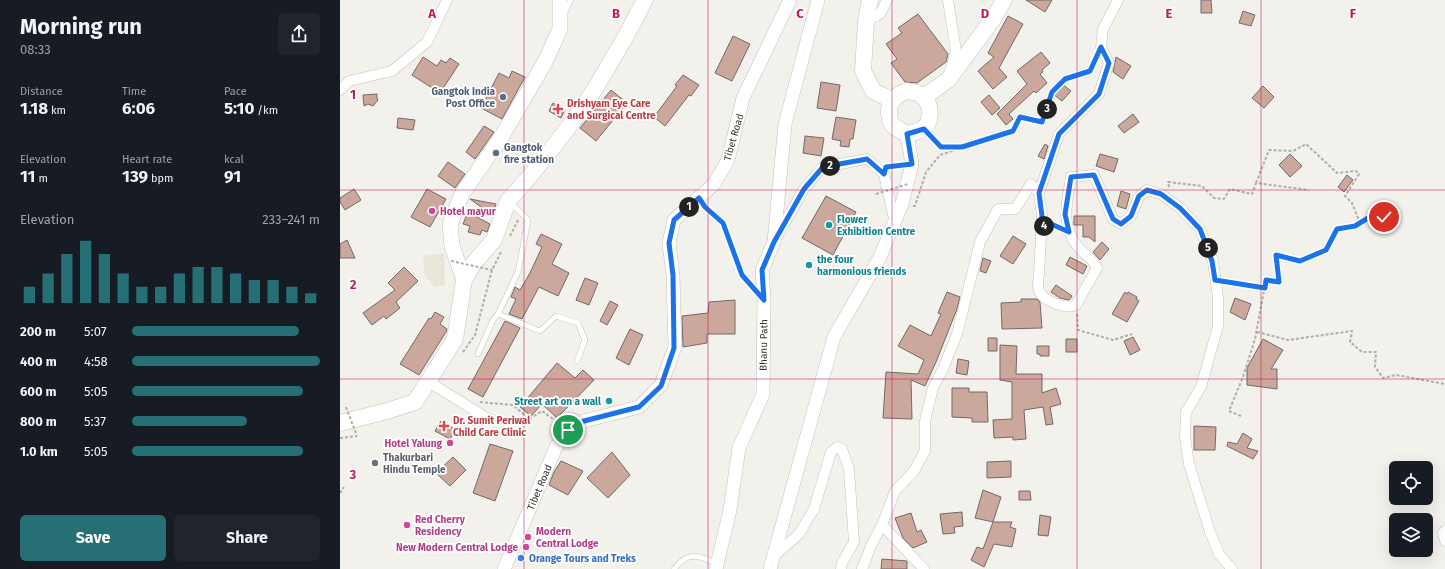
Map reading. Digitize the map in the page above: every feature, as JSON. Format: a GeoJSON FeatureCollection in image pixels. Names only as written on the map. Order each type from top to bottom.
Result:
{"type":"FeatureCollection","features":[{"type":"Feature","properties":{"kind":"main road"},"geometry":{"type":"LineString","coordinates":[[464,280],[452,246],[450,224],[462,194],[502,136],[545,62],[560,29],[560,0]]}},
{"type":"Feature","properties":{"kind":"main road"},"geometry":{"type":"LineString","coordinates":[[340,423],[415,402],[429,382],[455,338],[464,280],[473,264],[494,240],[508,201],[530,176],[596,89],[645,0]]}},
{"type":"Feature","properties":{"kind":"main road"},"geometry":{"type":"LineString","coordinates":[[870,0],[866,21],[863,71],[873,91],[892,100]]}},
{"type":"Feature","properties":{"kind":"main road"},"geometry":{"type":"LineString","coordinates":[[924,97],[948,80],[993,19],[1004,0]]}},
{"type":"Feature","properties":{"kind":"main road"},"geometry":{"type":"LineString","coordinates":[[907,91],[916,92],[924,97],[930,113],[929,121],[924,129],[907,134],[897,129],[890,120],[889,109],[892,100],[898,94],[907,91]]}},
{"type":"Feature","properties":{"kind":"street"},"geometry":{"type":"LineString","coordinates":[[340,90],[349,81],[392,71],[427,42],[447,0]]}},
{"type":"Feature","properties":{"kind":"street","name":"Tibet Road"},"geometry":{"type":"LineString","coordinates":[[504,569],[556,447],[568,430],[584,421],[639,407],[661,386],[674,348],[673,275],[669,243],[674,220],[714,184],[728,160],[743,98],[790,0]]}},
{"type":"Feature","properties":{"kind":"street","name":"Bhanu Path"},"geometry":{"type":"LineString","coordinates":[[717,566],[730,510],[739,448],[763,394],[764,300],[762,270],[774,242],[786,124],[818,0]]}},
{"type":"Feature","properties":{"kind":"street"},"geometry":{"type":"LineString","coordinates":[[866,21],[880,14],[887,0]]}},
{"type":"Feature","properties":{"kind":"street"},"geometry":{"type":"LineString","coordinates":[[948,0],[956,51],[948,80]]}},
{"type":"Feature","properties":{"kind":"street"},"geometry":{"type":"LineString","coordinates":[[1118,0],[1103,29],[1101,47],[1109,63],[1099,94],[1059,134],[1039,193],[1042,216],[1039,275],[1037,282],[1040,292],[1059,306],[1071,307],[1076,305],[1097,268],[1095,262],[1078,247],[1069,232],[1065,214],[1071,177],[1094,175],[1113,219],[1121,224],[1131,216],[1139,196],[1147,190],[1161,194],[1180,208],[1200,229],[1212,261],[1218,297],[1218,326],[1201,387],[1186,412],[1185,437],[1189,464],[1210,532],[1219,554],[1232,569]]}},
{"type":"Feature","properties":{"kind":"street"},"geometry":{"type":"LineString","coordinates":[[770,569],[834,336],[880,257],[902,204],[912,164],[907,134]]}},
{"type":"Feature","properties":{"kind":"street"},"geometry":{"type":"LineString","coordinates":[[774,242],[804,189],[823,167],[867,159],[884,174],[895,223]]}},
{"type":"Feature","properties":{"kind":"street"},"geometry":{"type":"LineString","coordinates":[[862,569],[870,546],[882,525],[895,491],[914,471],[924,452],[925,422],[933,388],[944,370],[957,334],[980,242],[998,209],[1015,209],[1031,184],[1039,193]]}},
{"type":"Feature","properties":{"kind":"street"},"geometry":{"type":"LineString","coordinates":[[429,382],[490,420]]}},
{"type":"Feature","properties":{"kind":"street"},"geometry":{"type":"LineString","coordinates":[[774,556],[799,534],[814,509],[831,452],[837,447],[842,449],[849,469],[854,542],[842,563],[841,569]]}},
{"type":"Feature","properties":{"kind":"street"},"geometry":{"type":"LineString","coordinates":[[882,525],[924,569]]}},
{"type":"Feature","properties":{"kind":"street"},"geometry":{"type":"LineString","coordinates":[[1445,531],[1443,533],[1445,541]]}},
{"type":"Feature","properties":{"kind":"lane"},"geometry":{"type":"LineString","coordinates":[[560,24],[571,0]]}},
{"type":"Feature","properties":{"kind":"lane"},"geometry":{"type":"LineString","coordinates":[[478,354],[493,320],[498,314],[518,272],[528,220],[508,201]]}},
{"type":"Feature","properties":{"kind":"lane"},"geometry":{"type":"LineString","coordinates":[[498,314],[540,331],[556,316],[578,323],[585,340],[577,361]]}},
{"type":"Feature","properties":{"kind":"lane"},"geometry":{"type":"LineString","coordinates":[[674,569],[682,560],[694,555],[717,566]]}},
{"type":"Feature","properties":{"kind":"path"},"geometry":{"type":"LineString","coordinates":[[902,204],[915,206],[926,172],[940,155],[1013,131],[1020,117],[1042,122],[1052,92],[1065,79],[1090,71],[1101,47]]}},
{"type":"Feature","properties":{"kind":"path"},"geometry":{"type":"LineString","coordinates":[[924,129],[941,147],[962,147]]}},
{"type":"Feature","properties":{"kind":"path"},"geometry":{"type":"LineString","coordinates":[[1161,194],[1169,194],[1168,182],[1202,186],[1214,198],[1224,199],[1230,189],[1252,194],[1269,150],[1293,151],[1306,144],[1337,173],[1356,171],[1359,174],[1345,196],[1352,203],[1360,223]]}},
{"type":"Feature","properties":{"kind":"path"},"geometry":{"type":"LineString","coordinates":[[884,174],[886,167],[912,164]]}},
{"type":"Feature","properties":{"kind":"path"},"geometry":{"type":"LineString","coordinates":[[1256,183],[1310,190]]}},
{"type":"Feature","properties":{"kind":"path"},"geometry":{"type":"LineString","coordinates":[[876,194],[908,184]]}},
{"type":"Feature","properties":{"kind":"path"},"geometry":{"type":"LineString","coordinates":[[699,198],[705,207],[723,223],[742,275],[764,300]]}},
{"type":"Feature","properties":{"kind":"path"},"geometry":{"type":"LineString","coordinates":[[1241,416],[1229,411],[1243,378],[1257,332],[1266,280],[1279,282],[1276,255],[1300,261],[1326,250],[1337,229],[1355,226],[1368,218],[1384,217],[1390,207]]}},
{"type":"Feature","properties":{"kind":"path"},"geometry":{"type":"LineString","coordinates":[[507,242],[522,214]]}},
{"type":"Feature","properties":{"kind":"path"},"geometry":{"type":"LineString","coordinates":[[462,354],[475,335],[492,270],[503,249]]}},
{"type":"Feature","properties":{"kind":"path"},"geometry":{"type":"LineString","coordinates":[[451,261],[492,270]]}},
{"type":"Feature","properties":{"kind":"path"},"geometry":{"type":"LineString","coordinates":[[1215,280],[1265,288]]}},
{"type":"Feature","properties":{"kind":"path"},"geometry":{"type":"LineString","coordinates":[[1076,305],[1078,330],[1113,340],[1132,334]]}},
{"type":"Feature","properties":{"kind":"path"},"geometry":{"type":"LineString","coordinates":[[1257,332],[1288,340],[1352,331],[1350,342],[1362,352],[1376,352],[1375,366],[1384,378],[1396,375],[1445,384]]}},
{"type":"Feature","properties":{"kind":"path"},"geometry":{"type":"LineString","coordinates":[[475,398],[481,402],[513,405],[529,419],[542,411],[568,430]]}},
{"type":"Feature","properties":{"kind":"path"},"geometry":{"type":"LineString","coordinates":[[340,438],[356,436],[346,408]]}},
{"type":"Feature","properties":{"kind":"path"},"geometry":{"type":"LineString","coordinates":[[340,493],[344,487]]}},
{"type":"Feature","properties":{"kind":"shaded area"},"geometry":{"type":"Polygon","coordinates":[[[444,253],[445,285],[435,287],[425,276],[423,256],[444,253]]]}},
{"type":"Feature","properties":{"kind":"building"},"geometry":{"type":"Polygon","coordinates":[[[1026,0],[1052,0],[1045,12],[1026,0]]]}},
{"type":"Feature","properties":{"kind":"building"},"geometry":{"type":"Polygon","coordinates":[[[1201,0],[1211,0],[1212,13],[1201,13],[1201,0]]]}},
{"type":"Feature","properties":{"kind":"building"},"geometry":{"type":"Polygon","coordinates":[[[1243,11],[1255,15],[1251,26],[1239,23],[1243,11]]]}},
{"type":"Feature","properties":{"kind":"building"},"geometry":{"type":"Polygon","coordinates":[[[918,14],[948,54],[946,62],[917,83],[905,82],[891,63],[897,59],[886,44],[902,33],[898,28],[918,14]]]}},
{"type":"Feature","properties":{"kind":"building"},"geometry":{"type":"Polygon","coordinates":[[[1008,16],[1023,24],[999,68],[1007,77],[993,89],[978,71],[994,57],[988,53],[1008,16]]]}},
{"type":"Feature","properties":{"kind":"building"},"geometry":{"type":"Polygon","coordinates":[[[733,36],[750,44],[732,81],[715,73],[733,36]]]}},
{"type":"Feature","properties":{"kind":"building"},"geometry":{"type":"Polygon","coordinates":[[[1041,52],[1050,63],[1042,70],[1043,72],[1040,74],[1047,83],[1036,93],[1034,91],[1009,114],[1013,119],[1006,125],[997,114],[1027,84],[1017,71],[1041,52]]]}},
{"type":"Feature","properties":{"kind":"building"},"geometry":{"type":"Polygon","coordinates":[[[423,57],[437,66],[441,60],[446,63],[450,58],[459,64],[440,93],[412,75],[423,57]]]}},
{"type":"Feature","properties":{"kind":"building"},"geometry":{"type":"Polygon","coordinates":[[[1116,57],[1131,66],[1123,79],[1113,72],[1116,57]]]}},
{"type":"Feature","properties":{"kind":"building"},"geometry":{"type":"Polygon","coordinates":[[[512,71],[525,77],[502,119],[481,108],[499,73],[509,78],[512,71]]]}},
{"type":"Feature","properties":{"kind":"building"},"geometry":{"type":"Polygon","coordinates":[[[683,75],[699,85],[691,96],[689,95],[665,126],[654,117],[677,86],[675,85],[683,75]]]}},
{"type":"Feature","properties":{"kind":"building"},"geometry":{"type":"Polygon","coordinates":[[[821,82],[840,85],[836,111],[817,108],[821,82]]]}},
{"type":"Feature","properties":{"kind":"building"},"geometry":{"type":"Polygon","coordinates":[[[1062,84],[1071,91],[1062,101],[1053,94],[1062,84]]]}},
{"type":"Feature","properties":{"kind":"building"},"geometry":{"type":"Polygon","coordinates":[[[1263,86],[1274,97],[1264,108],[1252,98],[1263,86]]]}},
{"type":"Feature","properties":{"kind":"building"},"geometry":{"type":"Polygon","coordinates":[[[611,90],[627,103],[596,141],[580,128],[611,90]]]}},
{"type":"Feature","properties":{"kind":"building"},"geometry":{"type":"Polygon","coordinates":[[[377,94],[378,100],[373,106],[368,104],[364,106],[363,95],[377,94]]]}},
{"type":"Feature","properties":{"kind":"building"},"geometry":{"type":"Polygon","coordinates":[[[989,95],[1000,108],[992,115],[981,102],[989,95]]]}},
{"type":"Feature","properties":{"kind":"building"},"geometry":{"type":"Polygon","coordinates":[[[553,103],[565,110],[561,118],[549,111],[553,103]]]}},
{"type":"Feature","properties":{"kind":"building"},"geometry":{"type":"Polygon","coordinates":[[[1133,114],[1139,122],[1124,133],[1118,126],[1133,114]]]}},
{"type":"Feature","properties":{"kind":"building"},"geometry":{"type":"Polygon","coordinates":[[[836,117],[856,120],[853,139],[850,139],[849,147],[840,146],[841,141],[832,139],[836,117]]]}},
{"type":"Feature","properties":{"kind":"building"},"geometry":{"type":"Polygon","coordinates":[[[398,118],[415,120],[413,130],[397,128],[398,118]]]}},
{"type":"Feature","properties":{"kind":"building"},"geometry":{"type":"Polygon","coordinates":[[[484,126],[494,132],[475,159],[466,152],[484,126]]]}},
{"type":"Feature","properties":{"kind":"building"},"geometry":{"type":"Polygon","coordinates":[[[805,136],[824,138],[821,156],[803,153],[805,136]]]}},
{"type":"Feature","properties":{"kind":"building"},"geometry":{"type":"Polygon","coordinates":[[[1045,144],[1048,146],[1044,159],[1038,156],[1045,144]]]}},
{"type":"Feature","properties":{"kind":"building"},"geometry":{"type":"Polygon","coordinates":[[[1100,154],[1118,159],[1114,172],[1096,166],[1100,154]]]}},
{"type":"Feature","properties":{"kind":"building"},"geometry":{"type":"Polygon","coordinates":[[[1290,154],[1302,166],[1290,177],[1279,165],[1290,154]]]}},
{"type":"Feature","properties":{"kind":"building"},"geometry":{"type":"Polygon","coordinates":[[[448,162],[465,174],[455,188],[438,176],[448,162]]]}},
{"type":"Feature","properties":{"kind":"building"},"geometry":{"type":"Polygon","coordinates":[[[1347,175],[1353,180],[1344,192],[1338,187],[1347,175]]]}},
{"type":"Feature","properties":{"kind":"building"},"geometry":{"type":"Polygon","coordinates":[[[354,189],[361,200],[345,210],[340,202],[340,198],[354,189]]]}},
{"type":"Feature","properties":{"kind":"building"},"geometry":{"type":"Polygon","coordinates":[[[427,189],[446,199],[430,227],[411,217],[427,189]]]}},
{"type":"Feature","properties":{"kind":"building"},"geometry":{"type":"Polygon","coordinates":[[[1121,191],[1130,194],[1126,209],[1117,206],[1121,191]]]}},
{"type":"Feature","properties":{"kind":"building","name":"Flower Exhibition Centre"},"geometry":{"type":"Polygon","coordinates":[[[826,196],[856,212],[833,255],[802,238],[826,196]]]}},
{"type":"Feature","properties":{"kind":"building"},"geometry":{"type":"Polygon","coordinates":[[[470,199],[496,204],[492,215],[470,199]]]}},
{"type":"Feature","properties":{"kind":"building"},"geometry":{"type":"Polygon","coordinates":[[[468,212],[490,224],[487,232],[482,230],[480,235],[468,232],[470,226],[463,224],[468,212]]]}},
{"type":"Feature","properties":{"kind":"building"},"geometry":{"type":"Polygon","coordinates":[[[1074,216],[1095,216],[1095,242],[1089,237],[1083,237],[1083,225],[1074,225],[1074,216]]]}},
{"type":"Feature","properties":{"kind":"building"},"geometry":{"type":"Polygon","coordinates":[[[541,234],[562,244],[552,264],[569,273],[558,296],[539,287],[522,319],[509,314],[516,299],[511,297],[515,287],[520,290],[530,273],[542,247],[536,244],[541,234]]]}},
{"type":"Feature","properties":{"kind":"building"},"geometry":{"type":"Polygon","coordinates":[[[1013,236],[1026,244],[1013,264],[1000,256],[1013,236]]]}},
{"type":"Feature","properties":{"kind":"building"},"geometry":{"type":"Polygon","coordinates":[[[347,240],[355,258],[340,258],[340,244],[347,240]]]}},
{"type":"Feature","properties":{"kind":"building"},"geometry":{"type":"Polygon","coordinates":[[[1102,242],[1109,249],[1100,260],[1093,252],[1102,242]]]}},
{"type":"Feature","properties":{"kind":"building"},"geometry":{"type":"Polygon","coordinates":[[[1070,257],[1087,266],[1083,274],[1066,265],[1070,257]]]}},
{"type":"Feature","properties":{"kind":"building"},"geometry":{"type":"Polygon","coordinates":[[[983,258],[991,261],[986,273],[980,271],[983,258]]]}},
{"type":"Feature","properties":{"kind":"building"},"geometry":{"type":"Polygon","coordinates":[[[404,267],[418,281],[396,302],[400,308],[386,319],[384,316],[372,325],[363,313],[395,290],[388,283],[404,267]]]}},
{"type":"Feature","properties":{"kind":"building"},"geometry":{"type":"Polygon","coordinates":[[[585,278],[598,283],[589,305],[576,300],[585,278]]]}},
{"type":"Feature","properties":{"kind":"building"},"geometry":{"type":"Polygon","coordinates":[[[1056,285],[1072,296],[1069,300],[1060,298],[1051,292],[1056,285]]]}},
{"type":"Feature","properties":{"kind":"building"},"geometry":{"type":"Polygon","coordinates":[[[947,292],[960,297],[957,309],[925,386],[911,380],[912,419],[883,418],[886,372],[918,374],[924,360],[898,346],[910,325],[931,336],[941,314],[938,313],[947,292]]]}},
{"type":"Feature","properties":{"kind":"building"},"geometry":{"type":"Polygon","coordinates":[[[1125,292],[1137,297],[1136,299],[1139,301],[1127,322],[1112,314],[1125,292]]]}},
{"type":"Feature","properties":{"kind":"building"},"geometry":{"type":"Polygon","coordinates":[[[1235,298],[1251,304],[1245,320],[1230,312],[1235,298]]]}},
{"type":"Feature","properties":{"kind":"building"},"geometry":{"type":"Polygon","coordinates":[[[1021,299],[1037,299],[1040,302],[1042,328],[1002,329],[1001,303],[1021,302],[1021,299]]]}},
{"type":"Feature","properties":{"kind":"building"},"geometry":{"type":"Polygon","coordinates":[[[735,300],[735,334],[707,334],[707,343],[683,347],[682,316],[708,313],[709,302],[735,300]]]}},
{"type":"Feature","properties":{"kind":"building"},"geometry":{"type":"Polygon","coordinates":[[[610,301],[618,305],[607,325],[600,321],[610,301]]]}},
{"type":"Feature","properties":{"kind":"building"},"geometry":{"type":"Polygon","coordinates":[[[435,312],[444,317],[440,324],[447,329],[419,375],[400,364],[429,318],[431,319],[435,312]]]}},
{"type":"Feature","properties":{"kind":"building"},"geometry":{"type":"Polygon","coordinates":[[[505,321],[520,328],[483,397],[468,389],[505,321]]]}},
{"type":"Feature","properties":{"kind":"building"},"geometry":{"type":"Polygon","coordinates":[[[630,329],[643,335],[629,365],[616,358],[630,329]]]}},
{"type":"Feature","properties":{"kind":"building"},"geometry":{"type":"Polygon","coordinates":[[[1133,337],[1140,350],[1130,355],[1124,341],[1133,337]]]}},
{"type":"Feature","properties":{"kind":"building"},"geometry":{"type":"Polygon","coordinates":[[[988,338],[997,338],[997,351],[988,351],[988,338]]]}},
{"type":"Feature","properties":{"kind":"building"},"geometry":{"type":"Polygon","coordinates":[[[1066,339],[1077,339],[1077,352],[1066,352],[1066,339]]]}},
{"type":"Feature","properties":{"kind":"building"},"geometry":{"type":"Polygon","coordinates":[[[1263,339],[1283,350],[1271,369],[1277,369],[1277,389],[1247,385],[1247,368],[1263,339]]]}},
{"type":"Feature","properties":{"kind":"building"},"geometry":{"type":"Polygon","coordinates":[[[1000,345],[1017,346],[1016,374],[1042,374],[1042,393],[1056,388],[1061,404],[1050,407],[1053,424],[1046,425],[1043,407],[1024,410],[1026,439],[1013,440],[1013,437],[994,438],[993,420],[1012,419],[1012,382],[1000,380],[1000,345]]]}},
{"type":"Feature","properties":{"kind":"building"},"geometry":{"type":"Polygon","coordinates":[[[1037,346],[1049,346],[1049,356],[1040,356],[1040,354],[1037,354],[1037,346]]]}},
{"type":"Feature","properties":{"kind":"building"},"geometry":{"type":"Polygon","coordinates":[[[958,359],[969,361],[967,375],[956,373],[958,359]]]}},
{"type":"Feature","properties":{"kind":"building"},"geometry":{"type":"Polygon","coordinates":[[[557,363],[575,378],[583,370],[594,380],[557,418],[542,404],[531,416],[520,407],[557,363]]]}},
{"type":"Feature","properties":{"kind":"building"},"geometry":{"type":"Polygon","coordinates":[[[952,388],[969,388],[969,392],[987,392],[988,422],[972,422],[972,418],[952,417],[952,388]]]}},
{"type":"Feature","properties":{"kind":"building"},"geometry":{"type":"Polygon","coordinates":[[[441,421],[456,430],[450,439],[435,431],[441,421]]]}},
{"type":"Feature","properties":{"kind":"building"},"geometry":{"type":"Polygon","coordinates":[[[1194,426],[1216,427],[1215,450],[1194,450],[1194,426]]]}},
{"type":"Feature","properties":{"kind":"building"},"geometry":{"type":"Polygon","coordinates":[[[1243,433],[1252,439],[1247,448],[1258,451],[1253,459],[1227,446],[1228,442],[1237,444],[1243,433]]]}},
{"type":"Feature","properties":{"kind":"building"},"geometry":{"type":"Polygon","coordinates":[[[490,444],[513,451],[495,501],[473,493],[490,444]]]}},
{"type":"Feature","properties":{"kind":"building"},"geometry":{"type":"Polygon","coordinates":[[[612,452],[630,475],[608,498],[587,478],[612,452]]]}},
{"type":"Feature","properties":{"kind":"building"},"geometry":{"type":"Polygon","coordinates":[[[453,457],[466,470],[450,486],[436,473],[453,457]]]}},
{"type":"Feature","properties":{"kind":"building"},"geometry":{"type":"Polygon","coordinates":[[[561,461],[583,471],[568,495],[549,485],[554,472],[561,461]]]}},
{"type":"Feature","properties":{"kind":"building"},"geometry":{"type":"Polygon","coordinates":[[[1011,461],[1011,477],[987,478],[987,462],[1011,461]]]}},
{"type":"Feature","properties":{"kind":"building"},"geometry":{"type":"Polygon","coordinates":[[[983,490],[1001,497],[993,522],[975,518],[983,490]]]}},
{"type":"Feature","properties":{"kind":"building"},"geometry":{"type":"Polygon","coordinates":[[[1019,491],[1030,491],[1031,500],[1019,500],[1019,491]]]}},
{"type":"Feature","properties":{"kind":"building"},"geometry":{"type":"Polygon","coordinates":[[[962,512],[963,526],[954,527],[955,533],[943,534],[940,514],[962,512]]]}},
{"type":"Feature","properties":{"kind":"building"},"geometry":{"type":"Polygon","coordinates":[[[911,513],[917,532],[921,530],[927,542],[913,548],[903,538],[895,518],[911,513]]]}},
{"type":"Feature","properties":{"kind":"building"},"geometry":{"type":"Polygon","coordinates":[[[1040,515],[1051,517],[1048,536],[1038,535],[1040,515]]]}},
{"type":"Feature","properties":{"kind":"building"},"geometry":{"type":"Polygon","coordinates":[[[993,522],[1012,522],[1010,527],[1016,529],[1012,547],[994,544],[984,567],[971,560],[977,547],[983,549],[993,522]]]}},
{"type":"Feature","properties":{"kind":"building"},"geometry":{"type":"Polygon","coordinates":[[[882,559],[907,561],[907,569],[881,569],[882,559]]]}},
{"type":"Feature","properties":{"kind":"place","name":"Gangtok India Post Office"},"geometry":{"type":"Point","coordinates":[503,97]}},
{"type":"Feature","properties":{"kind":"place","name":"Drishyam Eye Care and Surgical Centre"},"geometry":{"type":"Point","coordinates":[558,109]}},
{"type":"Feature","properties":{"kind":"place","name":"Gangtok fire station"},"geometry":{"type":"Point","coordinates":[496,153]}},
{"type":"Feature","properties":{"kind":"place","name":"Hotel mayur"},"geometry":{"type":"Point","coordinates":[432,211]}},
{"type":"Feature","properties":{"kind":"place","name":"Flower Exhibition Centre"},"geometry":{"type":"Point","coordinates":[829,225]}},
{"type":"Feature","properties":{"kind":"place","name":"the four harmonious friends"},"geometry":{"type":"Point","coordinates":[809,265]}},
{"type":"Feature","properties":{"kind":"place","name":"Street art on a wall"},"geometry":{"type":"Point","coordinates":[609,401]}},
{"type":"Feature","properties":{"kind":"place","name":"Dr. Sumit Periwal Child Care Clinic"},"geometry":{"type":"Point","coordinates":[444,426]}},
{"type":"Feature","properties":{"kind":"place","name":"Hotel Yalung"},"geometry":{"type":"Point","coordinates":[450,443]}},
{"type":"Feature","properties":{"kind":"place","name":"Thakurbari Hindu Temple"},"geometry":{"type":"Point","coordinates":[375,463]}},
{"type":"Feature","properties":{"kind":"place","name":"Red Cherry Residency"},"geometry":{"type":"Point","coordinates":[407,525]}},
{"type":"Feature","properties":{"kind":"place","name":"Modern Central Lodge"},"geometry":{"type":"Point","coordinates":[528,537]}},
{"type":"Feature","properties":{"kind":"place","name":"New Modern Central Lodge"},"geometry":{"type":"Point","coordinates":[526,547]}},
{"type":"Feature","properties":{"kind":"place","name":"Orange Tours and Treks"},"geometry":{"type":"Point","coordinates":[521,558]}},
{"type":"Feature","properties":{"kind":"route"},"geometry":{"type":"LineString","coordinates":[[568,430],[584,421],[639,407],[661,386],[674,348],[673,275],[669,243],[674,220],[699,198],[705,207],[723,223],[742,275],[764,300],[762,270],[774,242],[804,189],[823,167],[867,159],[884,174],[886,167],[912,164],[907,134],[924,129],[941,147],[962,147],[1013,131],[1020,117],[1042,122],[1052,92],[1065,79],[1090,71],[1101,47],[1109,63],[1099,94],[1059,134],[1039,193],[1042,227],[1049,223],[1069,232],[1065,214],[1071,177],[1094,175],[1113,219],[1121,224],[1131,216],[1139,196],[1147,190],[1161,194],[1180,208],[1200,229],[1212,261],[1215,280],[1265,288],[1266,280],[1279,282],[1276,255],[1300,261],[1326,250],[1337,229],[1355,226],[1368,218],[1384,217]]}}]}
